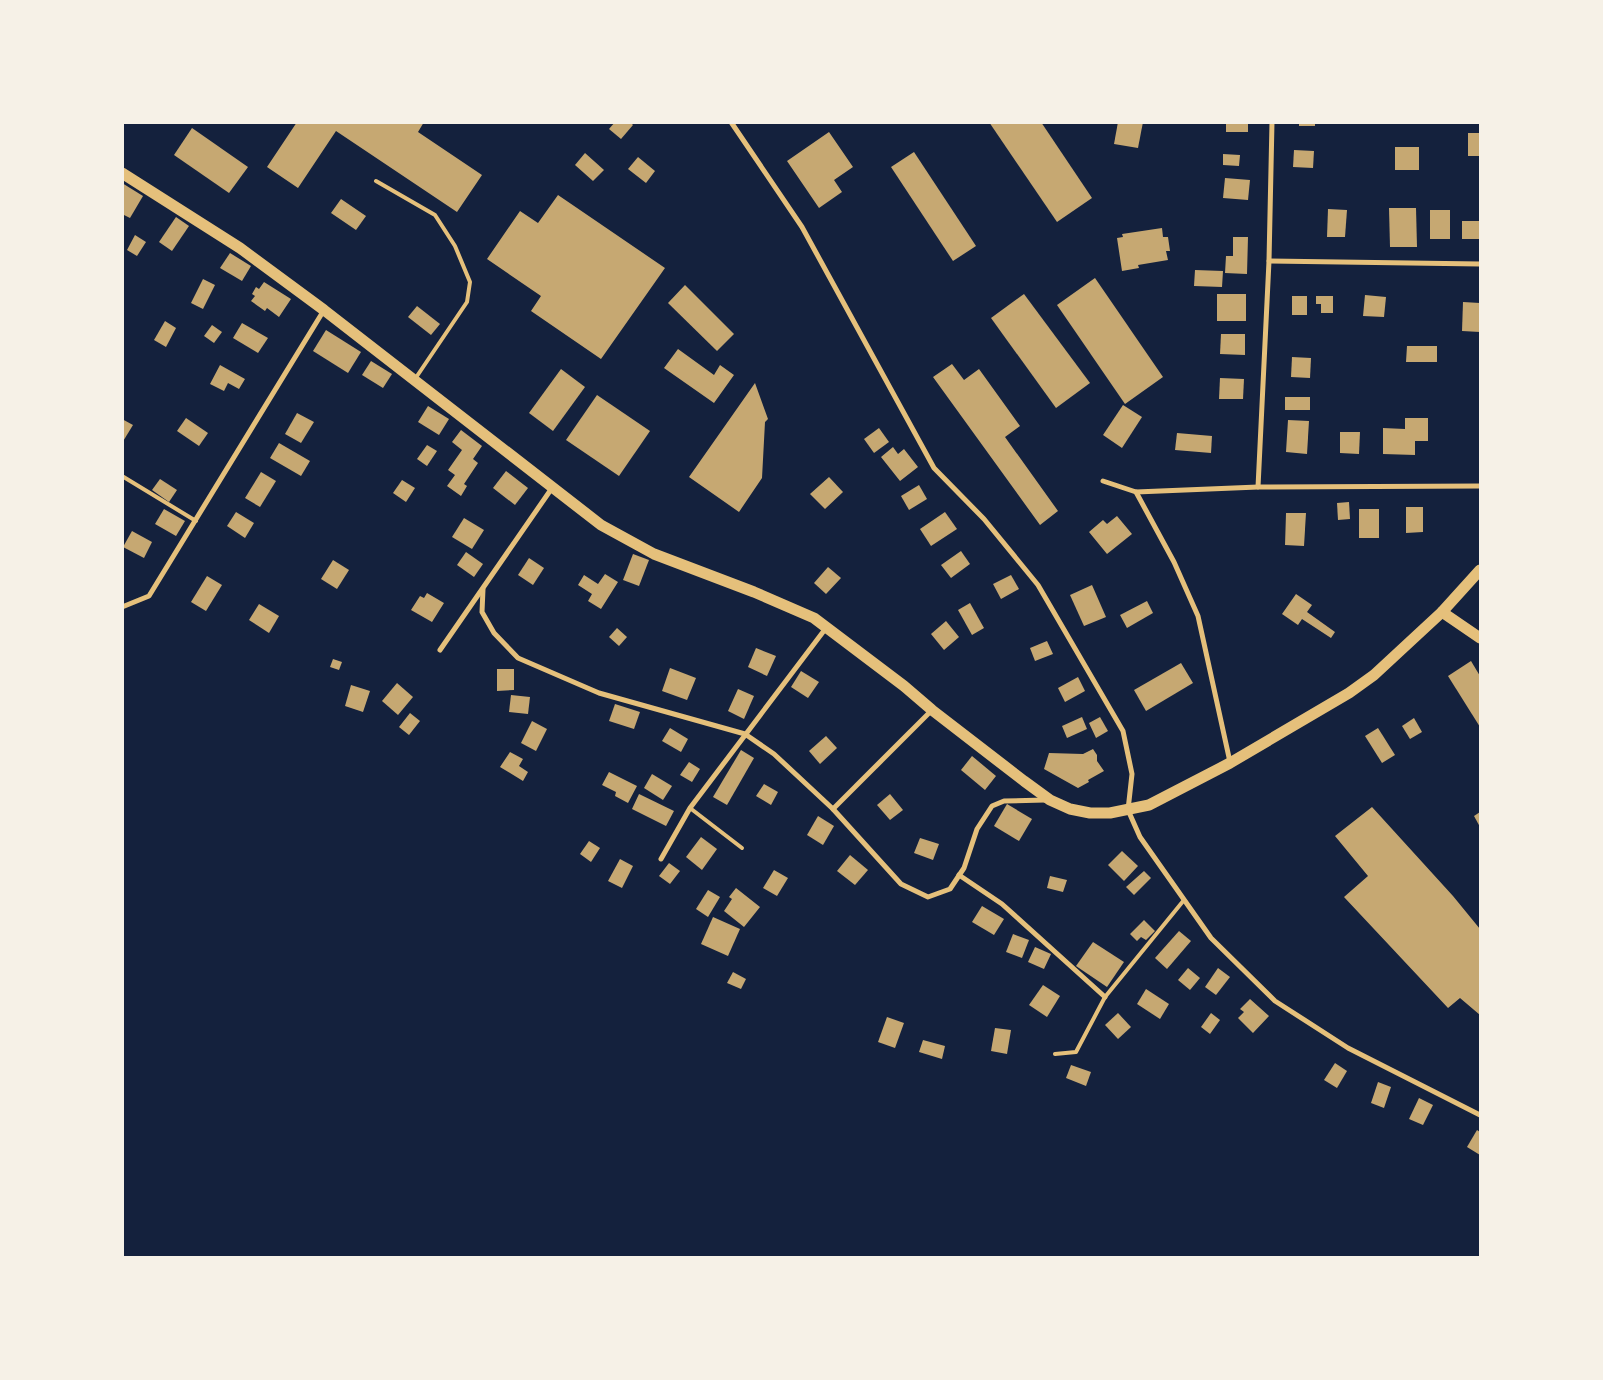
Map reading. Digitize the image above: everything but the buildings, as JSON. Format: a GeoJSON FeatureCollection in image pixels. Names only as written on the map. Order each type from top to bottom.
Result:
{"type":"FeatureCollection","features":[{"type":"Feature","properties":{"kind":"main road"},"geometry":{"type":"LineString","coordinates":[[122,173],[240,248],[324,310],[602,525],[654,554],[754,592],[814,618],[1050,800],[1070,809],[1090,813],[1110,813],[1148,805],[1230,762],[1350,693],[1374,675],[1442,612],[1480,570]]}},
{"type":"Feature","properties":{"kind":"main road"},"geometry":{"type":"LineString","coordinates":[[1442,612],[1480,638]]}},
{"type":"Feature","properties":{"kind":"street"},"geometry":{"type":"LineString","coordinates":[[731,122],[802,227],[934,468],[984,519],[1038,585],[1123,731],[1132,774],[1128,810],[1140,837],[1211,938],[1275,1001],[1348,1048],[1480,1115]]}},
{"type":"Feature","properties":{"kind":"street"},"geometry":{"type":"LineString","coordinates":[[1258,487],[1270,261],[1272,122]]}},
{"type":"Feature","properties":{"kind":"street"},"geometry":{"type":"LineString","coordinates":[[1270,261],[1480,264]]}},
{"type":"Feature","properties":{"kind":"street"},"geometry":{"type":"LineString","coordinates":[[122,607],[149,596],[324,310]]}},
{"type":"Feature","properties":{"kind":"street"},"geometry":{"type":"LineString","coordinates":[[1103,481],[1136,492],[1258,487],[1480,486]]}},
{"type":"Feature","properties":{"kind":"street"},"geometry":{"type":"LineString","coordinates":[[440,650],[552,488]]}},
{"type":"Feature","properties":{"kind":"street"},"geometry":{"type":"LineString","coordinates":[[1136,492],[1174,562],[1198,616],[1230,762]]}},
{"type":"Feature","properties":{"kind":"street"},"geometry":{"type":"LineString","coordinates":[[483,589],[482,612],[494,633],[518,658],[599,693],[745,734],[774,754],[833,809],[901,884],[928,897],[950,889],[964,868],[977,829],[992,806],[1004,801],[1050,800]]}},
{"type":"Feature","properties":{"kind":"street"},"geometry":{"type":"LineString","coordinates":[[661,859],[690,808],[827,627]]}},
{"type":"Feature","properties":{"kind":"street"},"geometry":{"type":"LineString","coordinates":[[833,809],[932,710]]}},
{"type":"Feature","properties":{"kind":"street"},"geometry":{"type":"LineString","coordinates":[[959,875],[1002,904],[1105,997]]}},
{"type":"Feature","properties":{"kind":"lane"},"geometry":{"type":"LineString","coordinates":[[376,181],[435,215],[455,246],[470,282],[467,302],[414,380]]}},
{"type":"Feature","properties":{"kind":"lane"},"geometry":{"type":"LineString","coordinates":[[122,476],[196,522]]}},
{"type":"Feature","properties":{"kind":"lane"},"geometry":{"type":"LineString","coordinates":[[690,808],[742,848]]}},
{"type":"Feature","properties":{"kind":"lane"},"geometry":{"type":"LineString","coordinates":[[1054,1054],[1076,1052],[1105,997],[1184,900]]}}]}
